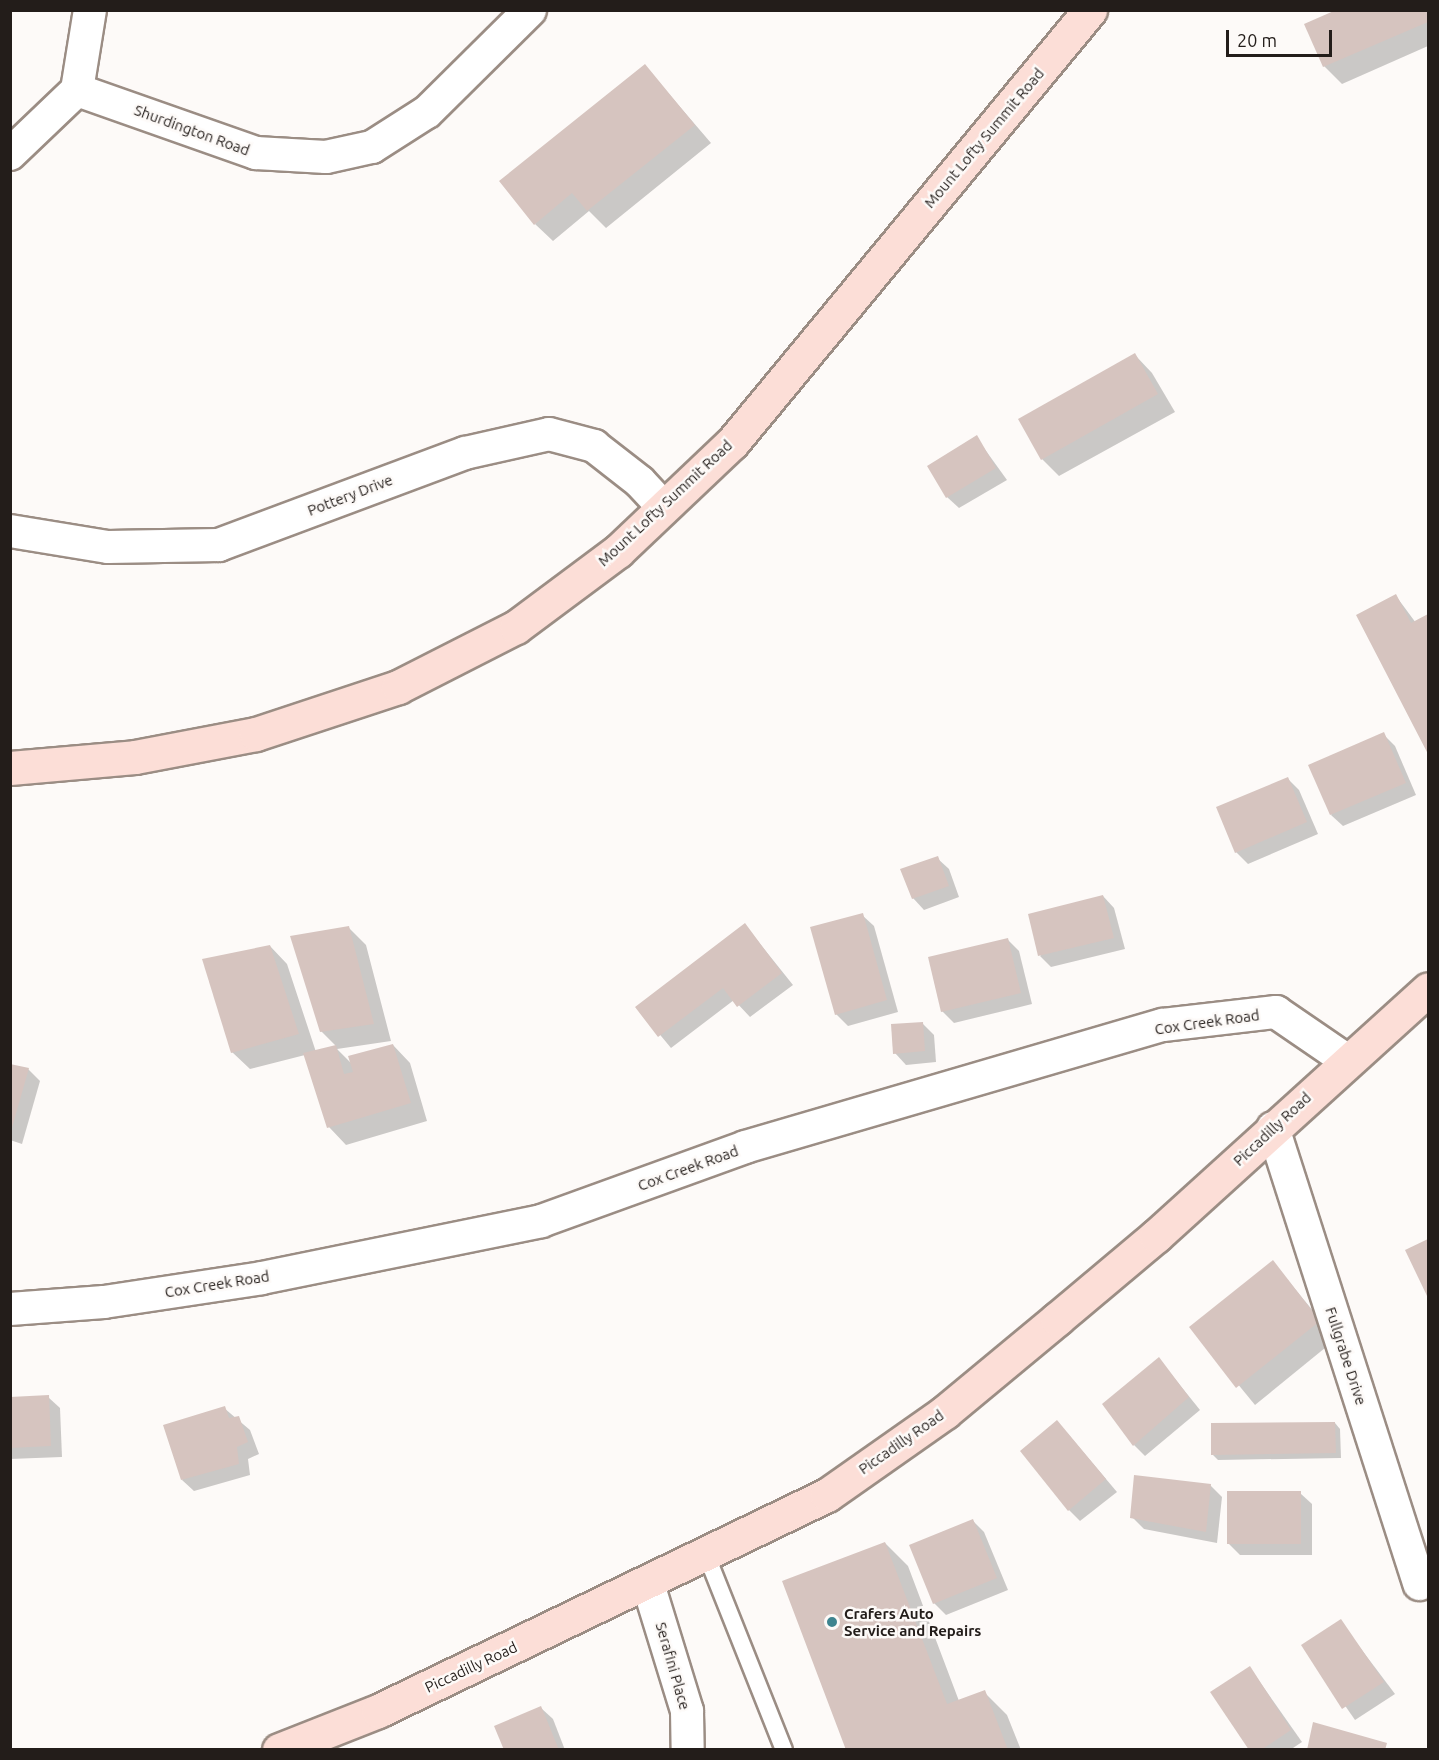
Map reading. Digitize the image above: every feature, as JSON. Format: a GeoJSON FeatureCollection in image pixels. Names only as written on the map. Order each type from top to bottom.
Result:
{"type":"FeatureCollection","features":[{"type":"Feature","properties":{"kind":"main road","name":"Mount Lofty Summit Road"},"geometry":{"type":"LineString","coordinates":[[10,768],[135,757],[256,734],[398,687],[516,627],[618,551],[732,443],[1090,10]]}},
{"type":"Feature","properties":{"kind":"main road","name":"Piccadilly Road"},"geometry":{"type":"LineString","coordinates":[[279,1749],[378,1711],[648,1584],[827,1495],[945,1412],[1156,1236],[1346,1060],[1428,989]]}},
{"type":"Feature","properties":{"kind":"street"},"geometry":{"type":"LineString","coordinates":[[10,154],[77,90],[90,10]]}},
{"type":"Feature","properties":{"kind":"street","name":"Shurdington Road"},"geometry":{"type":"LineString","coordinates":[[77,90],[256,153],[326,157],[372,147],[427,112],[530,10]]}},
{"type":"Feature","properties":{"kind":"street","name":"Pottery Drive"},"geometry":{"type":"LineString","coordinates":[[10,531],[108,547],[219,545],[465,453],[549,434],[594,446],[640,482],[664,508]]}},
{"type":"Feature","properties":{"kind":"street","name":"Cox Creek Road"},"geometry":{"type":"LineString","coordinates":[[10,1310],[104,1302],[262,1278],[541,1221],[745,1147],[1163,1025],[1276,1012],[1346,1060]]}},
{"type":"Feature","properties":{"kind":"street","name":"Fullgrabe Drive"},"geometry":{"type":"LineString","coordinates":[[1273,1128],[1419,1584]]}},
{"type":"Feature","properties":{"kind":"street","name":"Serafini Place"},"geometry":{"type":"LineString","coordinates":[[648,1584],[687,1711],[688,1749]]}},
{"type":"Feature","properties":{"kind":"lane"},"geometry":{"type":"LineString","coordinates":[[706,1554],[784,1749]]}},
{"type":"Feature","properties":{"kind":"building"},"geometry":{"type":"Polygon","coordinates":[[[1336,10],[1428,10],[1428,22],[1323,67],[1304,24],[1336,10]]]}},
{"type":"Feature","properties":{"kind":"building"},"geometry":{"type":"Polygon","coordinates":[[[645,64],[695,125],[587,211],[572,193],[534,225],[499,181],[645,64]]]}},
{"type":"Feature","properties":{"kind":"building"},"geometry":{"type":"Polygon","coordinates":[[[1135,353],[1158,394],[1041,460],[1018,419],[1135,353]]]}},
{"type":"Feature","properties":{"kind":"building"},"geometry":{"type":"Polygon","coordinates":[[[977,435],[996,468],[946,498],[927,466],[977,435]]]}},
{"type":"Feature","properties":{"kind":"building"},"geometry":{"type":"Polygon","coordinates":[[[1396,594],[1411,623],[1428,614],[1428,754],[1356,615],[1396,594]]]}},
{"type":"Feature","properties":{"kind":"building"},"geometry":{"type":"Polygon","coordinates":[[[1384,732],[1406,783],[1330,815],[1308,765],[1384,732]]]}},
{"type":"Feature","properties":{"kind":"building"},"geometry":{"type":"Polygon","coordinates":[[[1288,777],[1307,822],[1235,853],[1216,807],[1288,777]]]}},
{"type":"Feature","properties":{"kind":"building"},"geometry":{"type":"Polygon","coordinates":[[[938,856],[949,886],[912,899],[900,869],[938,856]]]}},
{"type":"Feature","properties":{"kind":"building"},"geometry":{"type":"Polygon","coordinates":[[[1103,895],[1114,938],[1038,956],[1028,914],[1103,895]]]}},
{"type":"Feature","properties":{"kind":"building"},"geometry":{"type":"Polygon","coordinates":[[[863,913],[887,1000],[835,1015],[810,927],[863,913]]]}},
{"type":"Feature","properties":{"kind":"building"},"geometry":{"type":"Polygon","coordinates":[[[745,923],[782,973],[737,1007],[723,988],[658,1037],[635,1007],[745,923]]]}},
{"type":"Feature","properties":{"kind":"building"},"geometry":{"type":"Polygon","coordinates":[[[349,926],[374,1024],[320,1032],[290,936],[349,926]]]}},
{"type":"Feature","properties":{"kind":"building"},"geometry":{"type":"Polygon","coordinates":[[[1008,938],[1021,993],[941,1012],[928,957],[1008,938]]]}},
{"type":"Feature","properties":{"kind":"building"},"geometry":{"type":"Polygon","coordinates":[[[270,945],[299,1034],[231,1053],[202,959],[270,945]]]}},
{"type":"Feature","properties":{"kind":"building"},"geometry":{"type":"Polygon","coordinates":[[[923,1022],[925,1051],[893,1054],[891,1024],[923,1022]]]}},
{"type":"Feature","properties":{"kind":"building"},"geometry":{"type":"Polygon","coordinates":[[[393,1044],[411,1103],[327,1128],[303,1053],[336,1045],[344,1074],[353,1072],[348,1056],[393,1044]]]}},
{"type":"Feature","properties":{"kind":"building"},"geometry":{"type":"Polygon","coordinates":[[[10,1064],[29,1068],[11,1131],[10,1131],[10,1064]]]}},
{"type":"Feature","properties":{"kind":"building"},"geometry":{"type":"Polygon","coordinates":[[[1428,1239],[1428,1298],[1405,1250],[1428,1239]]]}},
{"type":"Feature","properties":{"kind":"building"},"geometry":{"type":"Polygon","coordinates":[[[1273,1260],[1320,1321],[1236,1388],[1189,1327],[1273,1260]]]}},
{"type":"Feature","properties":{"kind":"building"},"geometry":{"type":"Polygon","coordinates":[[[1159,1357],[1189,1397],[1133,1446],[1102,1404],[1159,1357]]]}},
{"type":"Feature","properties":{"kind":"building"},"geometry":{"type":"Polygon","coordinates":[[[49,1395],[51,1446],[10,1448],[10,1397],[49,1395]]]}},
{"type":"Feature","properties":{"kind":"building"},"geometry":{"type":"Polygon","coordinates":[[[225,1406],[229,1418],[239,1416],[248,1442],[237,1447],[239,1464],[181,1480],[163,1425],[225,1406]]]}},
{"type":"Feature","properties":{"kind":"building"},"geometry":{"type":"Polygon","coordinates":[[[1057,1420],[1106,1479],[1068,1511],[1020,1451],[1057,1420]]]}},
{"type":"Feature","properties":{"kind":"building"},"geometry":{"type":"Polygon","coordinates":[[[1335,1422],[1336,1453],[1211,1455],[1211,1423],[1335,1422]]]}},
{"type":"Feature","properties":{"kind":"building"},"geometry":{"type":"Polygon","coordinates":[[[1134,1475],[1211,1484],[1206,1532],[1130,1518],[1134,1475]]]}},
{"type":"Feature","properties":{"kind":"building"},"geometry":{"type":"Polygon","coordinates":[[[1227,1491],[1301,1491],[1301,1544],[1227,1544],[1227,1491]]]}},
{"type":"Feature","properties":{"kind":"building"},"geometry":{"type":"Polygon","coordinates":[[[973,1519],[997,1578],[933,1604],[909,1545],[973,1519]]]}},
{"type":"Feature","properties":{"kind":"building"},"geometry":{"type":"Polygon","coordinates":[[[885,1542],[947,1704],[985,1690],[1008,1750],[846,1750],[782,1581],[885,1542]]]}},
{"type":"Feature","properties":{"kind":"building"},"geometry":{"type":"Polygon","coordinates":[[[1341,1619],[1384,1682],[1342,1709],[1301,1645],[1341,1619]]]}},
{"type":"Feature","properties":{"kind":"building"},"geometry":{"type":"Polygon","coordinates":[[[1250,1666],[1291,1730],[1261,1750],[1249,1750],[1210,1692],[1250,1666]]]}},
{"type":"Feature","properties":{"kind":"building"},"geometry":{"type":"Polygon","coordinates":[[[541,1706],[559,1750],[504,1750],[494,1726],[541,1706]]]}},
{"type":"Feature","properties":{"kind":"building"},"geometry":{"type":"Polygon","coordinates":[[[1313,1722],[1387,1743],[1385,1750],[1307,1750],[1313,1722]]]}},
{"type":"Feature","properties":{"kind":"place","name":"Crafers Auto Service and Repairs"},"geometry":{"type":"Point","coordinates":[832,1622]}}]}
